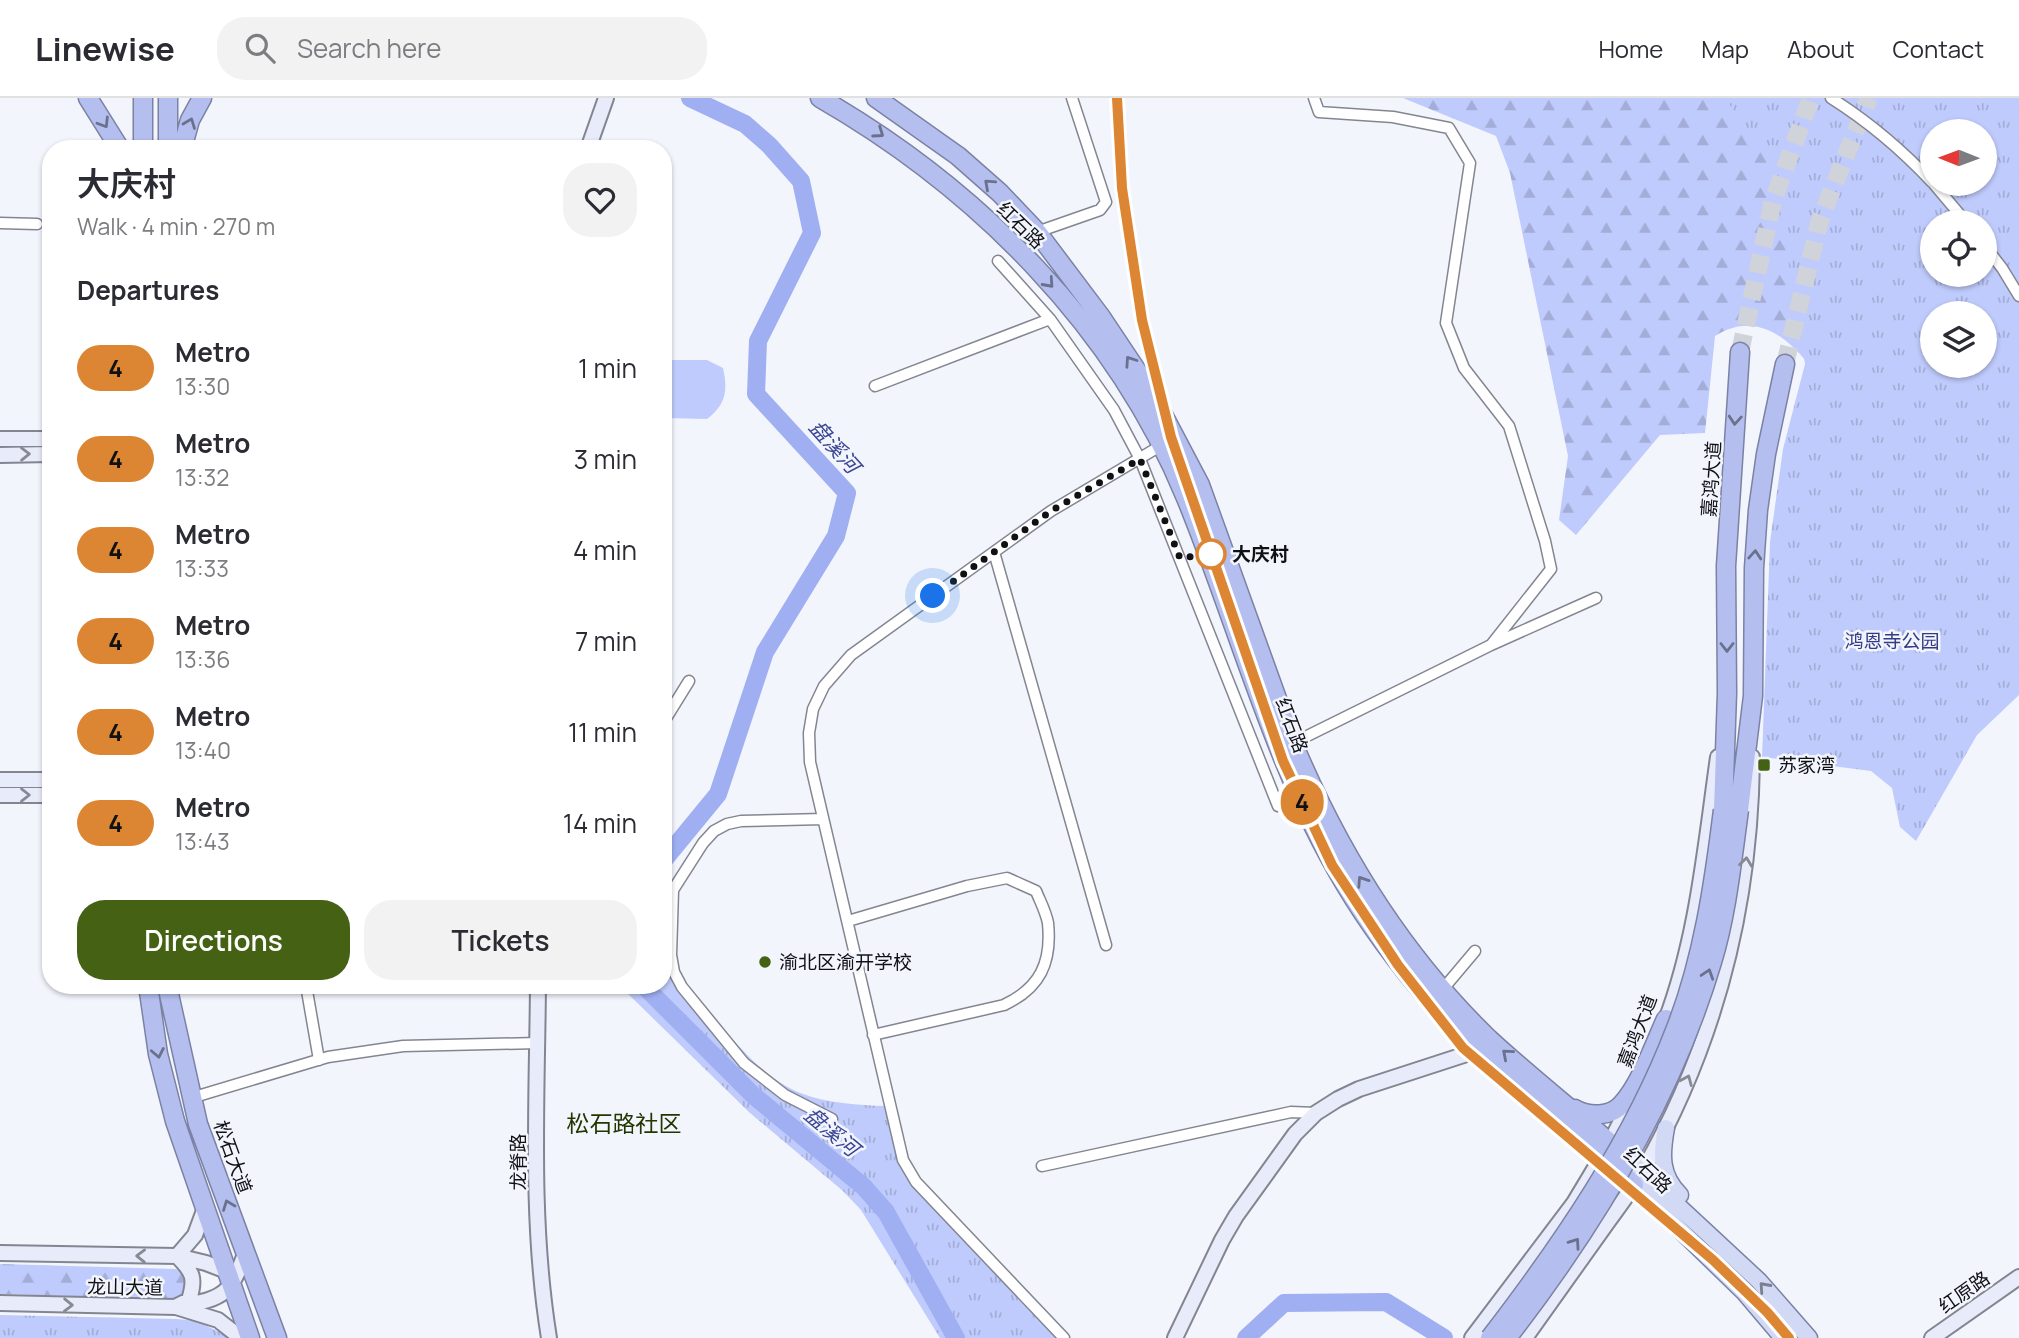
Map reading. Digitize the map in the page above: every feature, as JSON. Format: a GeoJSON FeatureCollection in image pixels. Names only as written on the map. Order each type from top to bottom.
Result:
{"type":"FeatureCollection","features":[{"type":"Feature","properties":{"kind":"highway"},"geometry":{"type":"LineString","coordinates":[[88,98],[114,140]]}},
{"type":"Feature","properties":{"kind":"highway"},"geometry":{"type":"LineString","coordinates":[[143,98],[143,140]]}},
{"type":"Feature","properties":{"kind":"highway"},"geometry":{"type":"LineString","coordinates":[[168,98],[168,140]]}},
{"type":"Feature","properties":{"kind":"highway"},"geometry":{"type":"LineString","coordinates":[[184,140],[190,120],[202,98]]}},
{"type":"Feature","properties":{"kind":"highway","name":"红石路"},"geometry":{"type":"LineString","coordinates":[[820,98],[868,126],[911,156],[983,217],[1022,254],[1088,326],[1138,402],[1186,497],[1282,757],[1314,828],[1345,884],[1380,937],[1432,1003],[1479,1050],[1639,1178]]}},
{"type":"Feature","properties":{"kind":"highway","name":"红石路"},"geometry":{"type":"LineString","coordinates":[[876,98],[958,156],[1000,193],[1037,232],[1101,317],[1151,392],[1200,485],[1293,743],[1311,785],[1358,876],[1393,927],[1443,989],[1489,1038],[1559,1099],[1606,1150]]}},
{"type":"Feature","properties":{"kind":"highway","name":"嘉鸿大道"},"geometry":{"type":"LineString","coordinates":[[1507,1338],[1596,1213],[1627,1164],[1685,1042],[1713,959],[1728,886],[1731,810],[1726,566],[1740,352]]}},
{"type":"Feature","properties":{"kind":"highway","name":"嘉鸿大道"},"geometry":{"type":"LineString","coordinates":[[1490,1338],[1616,1155],[1677,1027],[1698,954],[1731,810],[1753,696],[1754,568],[1758,510],[1766,454],[1785,364]]}},
{"type":"Feature","properties":{"kind":"highway"},"geometry":{"type":"LineString","coordinates":[[149,994],[158,1054],[175,1121],[232,1277],[250,1338]]}},
{"type":"Feature","properties":{"kind":"highway","name":"松石大道"},"geometry":{"type":"LineString","coordinates":[[169,994],[198,1124],[277,1338]]}},
{"type":"Feature","properties":{"kind":"highway"},"geometry":{"type":"LineString","coordinates":[[1559,1099],[1580,1112],[1591,1115],[1612,1112],[1621,1106],[1633,1088],[1666,1019]]}},
{"type":"Feature","properties":{"kind":"main road"},"geometry":{"type":"LineString","coordinates":[[591,140],[606,98]]}},
{"type":"Feature","properties":{"kind":"main road"},"geometry":{"type":"LineString","coordinates":[[0,439],[42,439]]}},
{"type":"Feature","properties":{"kind":"main road"},"geometry":{"type":"LineString","coordinates":[[0,454],[42,454]]}},
{"type":"Feature","properties":{"kind":"main road","name":"嘉鸿大道"},"geometry":{"type":"LineString","coordinates":[[1472,1338],[1574,1203],[1606,1150],[1638,1088],[1666,1019],[1688,949],[1701,880],[1727,693]]}},
{"type":"Feature","properties":{"kind":"main road","name":"嘉鸿大道"},"geometry":{"type":"LineString","coordinates":[[1525,1338],[1639,1178],[1666,1128],[1707,1034],[1729,959],[1743,890],[1752,813],[1753,696]]}},
{"type":"Feature","properties":{"kind":"main road"},"geometry":{"type":"LineString","coordinates":[[0,780],[42,780]]}},
{"type":"Feature","properties":{"kind":"main road"},"geometry":{"type":"LineString","coordinates":[[0,795],[42,795]]}},
{"type":"Feature","properties":{"kind":"main road","name":"龙脊路"},"geometry":{"type":"LineString","coordinates":[[538,994],[536,1222],[540,1283],[549,1338]]}},
{"type":"Feature","properties":{"kind":"main road"},"geometry":{"type":"LineString","coordinates":[[1175,1338],[1236,1216],[1295,1134],[1316,1114],[1359,1089],[1479,1050]]}},
{"type":"Feature","properties":{"kind":"main road"},"geometry":{"type":"LineString","coordinates":[[1638,1088],[1638,1103],[1647,1114],[1662,1116],[1676,1106]]}},
{"type":"Feature","properties":{"kind":"main road"},"geometry":{"type":"LineString","coordinates":[[1666,1128],[1662,1163],[1667,1180],[1706,1221],[1734,1257]]}},
{"type":"Feature","properties":{"kind":"main road","name":"红石路"},"geometry":{"type":"LineString","coordinates":[[1639,1178],[1734,1257],[1809,1338]]}},
{"type":"Feature","properties":{"kind":"main road","name":"红石路"},"geometry":{"type":"LineString","coordinates":[[1639,1178],[1783,1338]]}},
{"type":"Feature","properties":{"kind":"main road","name":"龙山大道"},"geometry":{"type":"LineString","coordinates":[[0,1253],[177,1256],[195,1235],[205,1208]]}},
{"type":"Feature","properties":{"kind":"main road"},"geometry":{"type":"LineString","coordinates":[[176,1307],[210,1302],[232,1277],[246,1251]]}},
{"type":"Feature","properties":{"kind":"main road"},"geometry":{"type":"LineString","coordinates":[[177,1256],[206,1263],[262,1293]]}},
{"type":"Feature","properties":{"kind":"main road"},"geometry":{"type":"LineString","coordinates":[[176,1307],[188,1300],[194,1284],[189,1269],[177,1256]]}},
{"type":"Feature","properties":{"kind":"main road","name":"红原路"},"geometry":{"type":"LineString","coordinates":[[1932,1338],[2019,1277]]}},
{"type":"Feature","properties":{"kind":"main road","name":"龙山大道"},"geometry":{"type":"LineString","coordinates":[[0,1303],[176,1307],[218,1320],[242,1338]]}},
{"type":"Feature","properties":{"kind":"street"},"geometry":{"type":"LineString","coordinates":[[1037,232],[1100,210],[1106,202],[1072,98]]}},
{"type":"Feature","properties":{"kind":"street"},"geometry":{"type":"LineString","coordinates":[[1314,98],[1319,112],[1394,117],[1449,128],[1470,163],[1446,323],[1464,368],[1509,426],[1545,541],[1551,569],[1491,645]]}},
{"type":"Feature","properties":{"kind":"street"},"geometry":{"type":"LineString","coordinates":[[1831,98],[1862,117],[1920,170]]}},
{"type":"Feature","properties":{"kind":"street"},"geometry":{"type":"LineString","coordinates":[[1944,196],[1956,210]]}},
{"type":"Feature","properties":{"kind":"street"},"geometry":{"type":"LineString","coordinates":[[0,223],[37,224]]}},
{"type":"Feature","properties":{"kind":"street"},"geometry":{"type":"LineString","coordinates":[[998,261],[1050,319],[1114,410],[1140,459],[1278,806]]}},
{"type":"Feature","properties":{"kind":"street"},"geometry":{"type":"LineString","coordinates":[[1997,262],[2019,296]]}},
{"type":"Feature","properties":{"kind":"street"},"geometry":{"type":"LineString","coordinates":[[875,386],[1050,319]]}},
{"type":"Feature","properties":{"kind":"street"},"geometry":{"type":"LineString","coordinates":[[1064,1338],[908,1171],[903,1160],[810,762],[809,733],[813,709],[824,686],[851,655],[1051,511],[1161,444]]}},
{"type":"Feature","properties":{"kind":"street"},"geometry":{"type":"LineString","coordinates":[[994,552],[1106,945]]}},
{"type":"Feature","properties":{"kind":"street"},"geometry":{"type":"LineString","coordinates":[[1293,743],[1491,645],[1597,598]]}},
{"type":"Feature","properties":{"kind":"street"},"geometry":{"type":"LineString","coordinates":[[672,709],[690,681]]}},
{"type":"Feature","properties":{"kind":"street"},"geometry":{"type":"LineString","coordinates":[[672,883],[702,843],[714,831],[727,824],[740,821],[823,819]]}},
{"type":"Feature","properties":{"kind":"street"},"geometry":{"type":"LineString","coordinates":[[848,921],[967,886],[1007,878],[1036,891],[1048,921],[1047,954],[1040,975],[1032,988],[1020,998],[1004,1005],[873,1035]]}},
{"type":"Feature","properties":{"kind":"street"},"geometry":{"type":"LineString","coordinates":[[1443,989],[1475,951]]}},
{"type":"Feature","properties":{"kind":"street"},"geometry":{"type":"LineString","coordinates":[[672,961],[682,987],[744,1063],[785,1095],[832,1119]]}},
{"type":"Feature","properties":{"kind":"street"},"geometry":{"type":"LineString","coordinates":[[308,994],[319,1060]]}},
{"type":"Feature","properties":{"kind":"street"},"geometry":{"type":"LineString","coordinates":[[191,1098],[319,1060],[403,1046],[538,1044]]}},
{"type":"Feature","properties":{"kind":"street"},"geometry":{"type":"LineString","coordinates":[[1042,1166],[1291,1112],[1316,1114]]}},
{"type":"Feature","properties":{"kind":"green space"},"geometry":{"type":"Polygon","coordinates":[[[1403,98],[1822,98],[1921,210],[1920,287],[1985,287],[1986,301],[1920,301],[1920,378],[1993,378],[2019,683],[1806,361],[1787,342],[1765,329],[1741,326],[1715,336],[1705,433],[1660,435],[1576,535],[1559,520],[1568,456],[1510,173],[1496,136],[1403,98]]]}},
{"type":"Feature","properties":{"kind":"green space","name":"鸿恩寺公园"},"geometry":{"type":"Polygon","coordinates":[[[1725,98],[2019,98],[2019,695],[1977,735],[1916,841],[1900,827],[1892,788],[1871,771],[1762,757],[1770,542],[1783,449],[1805,364],[1773,166],[1725,98]]]}},
{"type":"Feature","properties":{"kind":"green space"},"geometry":{"type":"Polygon","coordinates":[[[672,360],[707,360],[723,368],[724,396],[718,408],[707,419],[672,418],[672,360]]]}},
{"type":"Feature","properties":{"kind":"green space"},"geometry":{"type":"Polygon","coordinates":[[[672,891],[677,892],[675,949],[678,967],[694,995],[754,1061],[788,1087],[829,1101],[887,1106],[899,1160],[1059,1338],[940,1338],[861,1210],[843,1191],[750,1113],[628,994],[672,994],[672,891]]]}},
{"type":"Feature","properties":{"kind":"green space"},"geometry":{"type":"Polygon","coordinates":[[[0,1264],[176,1269],[186,1276],[185,1292],[175,1299],[0,1294],[0,1264]]]}},
{"type":"Feature","properties":{"kind":"green space"},"geometry":{"type":"Polygon","coordinates":[[[0,1315],[177,1319],[197,1321],[231,1338],[0,1338],[0,1315]]]}},
{"type":"Feature","properties":{"kind":"waterway","name":"盘溪河"},"geometry":{"type":"LineString","coordinates":[[672,850],[718,794],[765,652],[836,536],[847,493],[756,394],[758,341],[812,233],[801,181],[769,145],[745,124],[690,98]]}},
{"type":"Feature","properties":{"kind":"waterway","name":"盘溪河"},"geometry":{"type":"LineString","coordinates":[[652,994],[753,1095],[864,1187],[886,1212],[956,1338]]}},
{"type":"Feature","properties":{"kind":"waterway","name":"盘溪河"},"geometry":{"type":"LineString","coordinates":[[1246,1338],[1284,1303],[1386,1302],[1444,1338]]}},
{"type":"Feature","properties":{"kind":"tunnel"},"geometry":{"type":"LineString","coordinates":[[1740,352],[1773,201],[1811,98]]}},
{"type":"Feature","properties":{"kind":"tunnel"},"geometry":{"type":"LineString","coordinates":[[1785,364],[1820,220],[1869,98]]}},
{"type":"Feature","properties":{"kind":"metro line","name":"4"},"geometry":{"type":"LineString","coordinates":[[1117,98],[1122,188],[1142,320],[1171,437],[1283,761],[1332,865],[1398,965],[1463,1048],[1713,1260],[1767,1312],[1789,1338]]}},
{"type":"Feature","properties":{"kind":"place","name":"大庆村"},"geometry":{"type":"Point","coordinates":[1211,554]}},
{"type":"Feature","properties":{"kind":"place","name":"苏家湾"},"geometry":{"type":"Point","coordinates":[1764,765]}},
{"type":"Feature","properties":{"kind":"place","name":"渝北区渝开学校"},"geometry":{"type":"Point","coordinates":[765,962]}},
{"type":"Feature","properties":{"kind":"district","name":"松石路社区"},"geometry":{"type":"Point","coordinates":[624,1123]}},
{"type":"Feature","properties":{"kind":"route"},"geometry":{"type":"LineString","coordinates":[[933,596],[1051,511],[1140,459],[1180,558],[1211,554]]}}]}
